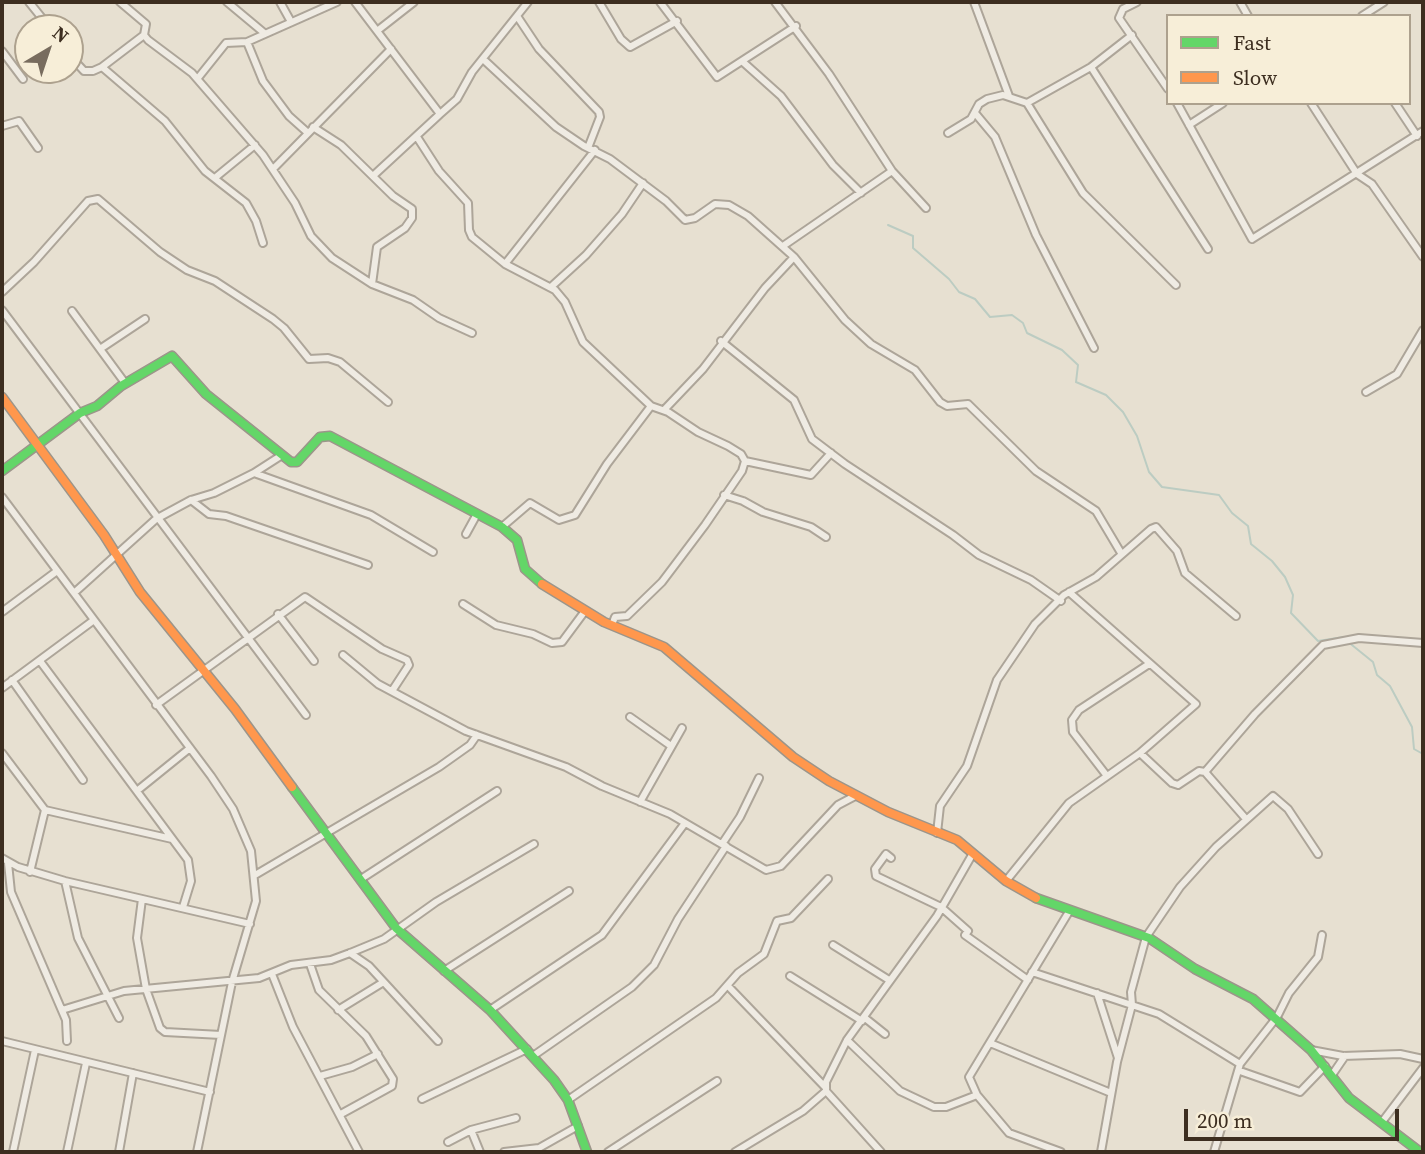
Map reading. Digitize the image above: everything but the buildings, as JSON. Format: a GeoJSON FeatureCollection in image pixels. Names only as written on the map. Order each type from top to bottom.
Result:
{"type":"FeatureCollection","features":[{"type":"Feature","properties":{"kind":"street"},"geometry":{"type":"LineString","coordinates":[[84,71],[102,67],[144,35],[146,24],[120,2]]}},
{"type":"Feature","properties":{"kind":"street"},"geometry":{"type":"LineString","coordinates":[[228,2],[263,32]]}},
{"type":"Feature","properties":{"kind":"street"},"geometry":{"type":"LineString","coordinates":[[280,2],[290,20]]}},
{"type":"Feature","properties":{"kind":"street"},"geometry":{"type":"LineString","coordinates":[[198,78],[226,43],[247,42],[263,32],[337,2]]}},
{"type":"Feature","properties":{"kind":"street"},"geometry":{"type":"LineString","coordinates":[[355,2],[440,114]]}},
{"type":"Feature","properties":{"kind":"street"},"geometry":{"type":"LineString","coordinates":[[377,31],[414,2]]}},
{"type":"Feature","properties":{"kind":"street"},"geometry":{"type":"LineString","coordinates":[[374,176],[457,99],[483,59],[528,2]]}},
{"type":"Feature","properties":{"kind":"street"},"geometry":{"type":"LineString","coordinates":[[599,2],[621,39],[630,47],[677,21]]}},
{"type":"Feature","properties":{"kind":"street"},"geometry":{"type":"LineString","coordinates":[[660,2],[717,77],[796,26]]}},
{"type":"Feature","properties":{"kind":"street"},"geometry":{"type":"LineString","coordinates":[[775,2],[796,26],[892,171],[926,208]]}},
{"type":"Feature","properties":{"kind":"street"},"geometry":{"type":"LineString","coordinates":[[974,2],[1009,96]]}},
{"type":"Feature","properties":{"kind":"street"},"geometry":{"type":"LineString","coordinates":[[1137,2],[1119,15],[1166,86]]}},
{"type":"Feature","properties":{"kind":"street"},"geometry":{"type":"LineString","coordinates":[[1365,14],[1384,2]]}},
{"type":"Feature","properties":{"kind":"street"},"geometry":{"type":"LineString","coordinates":[[505,264],[591,149],[600,117],[544,55],[517,16]]}},
{"type":"Feature","properties":{"kind":"street"},"geometry":{"type":"LineString","coordinates":[[144,35],[198,78],[255,145],[273,169],[311,236],[332,258],[372,284],[413,300],[439,318],[472,333]]}},
{"type":"Feature","properties":{"kind":"street"},"geometry":{"type":"LineString","coordinates":[[1027,103],[1091,67],[1132,36]]}},
{"type":"Feature","properties":{"kind":"street"},"geometry":{"type":"LineString","coordinates":[[247,42],[263,81],[289,116],[308,134]]}},
{"type":"Feature","properties":{"kind":"street"},"geometry":{"type":"LineString","coordinates":[[273,169],[391,49]]}},
{"type":"Feature","properties":{"kind":"street"},"geometry":{"type":"LineString","coordinates":[[2,51],[14,67]]}},
{"type":"Feature","properties":{"kind":"street"},"geometry":{"type":"LineString","coordinates":[[483,59],[556,127],[643,183],[685,220],[695,218],[715,204],[729,205],[783,246],[845,320],[871,344],[915,370],[940,402],[947,405],[968,404],[1036,471],[1096,511],[1122,553]]}},
{"type":"Feature","properties":{"kind":"street"},"geometry":{"type":"LineString","coordinates":[[743,62],[782,96],[833,164],[861,193]]}},
{"type":"Feature","properties":{"kind":"street"},"geometry":{"type":"LineString","coordinates":[[102,67],[165,121],[192,157],[246,203],[256,220],[263,243]]}},
{"type":"Feature","properties":{"kind":"street"},"geometry":{"type":"LineString","coordinates":[[1091,67],[1208,248]]}},
{"type":"Feature","properties":{"kind":"street"},"geometry":{"type":"LineString","coordinates":[[948,133],[965,124],[979,104],[987,99],[1009,96],[1027,103],[1083,192],[1176,285]]}},
{"type":"Feature","properties":{"kind":"street"},"geometry":{"type":"LineString","coordinates":[[1178,105],[1252,239],[1420,134],[1397,105]]}},
{"type":"Feature","properties":{"kind":"street"},"geometry":{"type":"LineString","coordinates":[[1189,125],[1220,105]]}},
{"type":"Feature","properties":{"kind":"street"},"geometry":{"type":"LineString","coordinates":[[1312,105],[1357,174],[1372,184],[1423,257]]}},
{"type":"Feature","properties":{"kind":"street"},"geometry":{"type":"LineString","coordinates":[[975,113],[995,136],[1036,235],[1094,348]]}},
{"type":"Feature","properties":{"kind":"street"},"geometry":{"type":"LineString","coordinates":[[2,126],[19,121],[38,148]]}},
{"type":"Feature","properties":{"kind":"street"},"geometry":{"type":"LineString","coordinates":[[313,127],[341,145],[389,193],[413,212],[405,228],[377,247],[372,284]]}},
{"type":"Feature","properties":{"kind":"street"},"geometry":{"type":"LineString","coordinates":[[417,137],[439,171],[468,203],[469,230],[472,237],[505,264],[551,287],[565,302],[583,342],[651,406],[664,410],[698,432],[729,446],[741,454],[744,461],[742,471],[662,582],[628,616],[615,617],[612,625]]}},
{"type":"Feature","properties":{"kind":"street"},"geometry":{"type":"LineString","coordinates":[[216,177],[255,145]]}},
{"type":"Feature","properties":{"kind":"street"},"geometry":{"type":"LineString","coordinates":[[783,246],[892,171]]}},
{"type":"Feature","properties":{"kind":"street"},"geometry":{"type":"LineString","coordinates":[[551,287],[586,255],[622,214],[643,183]]}},
{"type":"Feature","properties":{"kind":"street"},"geometry":{"type":"LineString","coordinates":[[2,292],[34,262],[88,201],[98,200],[160,252],[187,270],[215,281],[279,323],[309,359],[334,359],[340,362],[388,402]]}},
{"type":"Feature","properties":{"kind":"street"},"geometry":{"type":"LineString","coordinates":[[664,410],[703,369],[722,341],[794,257]]}},
{"type":"Feature","properties":{"kind":"street"},"geometry":{"type":"LineString","coordinates":[[2,310],[156,519],[306,715]]}},
{"type":"Feature","properties":{"kind":"street"},"geometry":{"type":"LineString","coordinates":[[72,311],[125,383]]}},
{"type":"Feature","properties":{"kind":"street"},"geometry":{"type":"LineString","coordinates":[[100,349],[145,319]]}},
{"type":"Feature","properties":{"kind":"street"},"geometry":{"type":"LineString","coordinates":[[1366,392],[1397,374],[1423,330]]}},
{"type":"Feature","properties":{"kind":"street"},"geometry":{"type":"LineString","coordinates":[[722,341],[794,400],[812,439],[903,505],[953,534],[979,555],[1031,580],[1060,601]]}},
{"type":"Feature","properties":{"kind":"street"},"geometry":{"type":"LineString","coordinates":[[2,471],[80,413],[97,406],[125,383],[172,356],[206,394],[292,462],[297,462],[320,437],[330,436],[502,527],[517,540],[525,569],[555,594],[612,625],[664,647],[793,757],[855,796],[957,840],[1006,881],[1041,901],[1146,937],[1195,969],[1252,999],[1277,1017],[1311,1050],[1349,1098],[1420,1152]]}},
{"type":"Feature","properties":{"kind":"street"},"geometry":{"type":"LineString","coordinates":[[2,397],[104,535],[114,555],[140,592],[204,669],[396,928],[490,1010],[530,1052],[568,1100],[585,1152]]}},
{"type":"Feature","properties":{"kind":"street"},"geometry":{"type":"LineString","coordinates":[[502,527],[530,503],[559,520],[575,515],[607,464],[651,406]]}},
{"type":"Feature","properties":{"kind":"street"},"geometry":{"type":"LineString","coordinates":[[744,461],[811,475],[831,453]]}},
{"type":"Feature","properties":{"kind":"street"},"geometry":{"type":"LineString","coordinates":[[74,593],[156,519],[191,500],[214,493],[254,473],[282,455]]}},
{"type":"Feature","properties":{"kind":"street"},"geometry":{"type":"LineString","coordinates":[[254,473],[371,515],[433,552]]}},
{"type":"Feature","properties":{"kind":"street"},"geometry":{"type":"LineString","coordinates":[[724,495],[763,512],[811,527],[826,537]]}},
{"type":"Feature","properties":{"kind":"street"},"geometry":{"type":"LineString","coordinates":[[2,496],[233,809],[251,851],[256,901],[232,982],[197,1152]]}},
{"type":"Feature","properties":{"kind":"street"},"geometry":{"type":"LineString","coordinates":[[191,500],[209,514],[226,516],[368,565]]}},
{"type":"Feature","properties":{"kind":"street"},"geometry":{"type":"LineString","coordinates":[[466,534],[477,514]]}},
{"type":"Feature","properties":{"kind":"street"},"geometry":{"type":"LineString","coordinates":[[937,833],[940,806],[967,766],[997,680],[1035,624],[1069,592],[1096,576],[1156,527],[1177,551],[1185,573],[1236,616]]}},
{"type":"Feature","properties":{"kind":"street"},"geometry":{"type":"LineString","coordinates":[[2,612],[57,571]]}},
{"type":"Feature","properties":{"kind":"street"},"geometry":{"type":"LineString","coordinates":[[1006,881],[1063,809],[1140,753],[1196,704],[1069,592]]}},
{"type":"Feature","properties":{"kind":"street"},"geometry":{"type":"LineString","coordinates":[[156,705],[300,598],[310,597],[328,615],[382,649],[407,660],[409,665],[392,691]]}},
{"type":"Feature","properties":{"kind":"street"},"geometry":{"type":"LineString","coordinates":[[463,604],[496,625],[552,643],[562,642],[585,611]]}},
{"type":"Feature","properties":{"kind":"street"},"geometry":{"type":"LineString","coordinates":[[278,614],[314,661]]}},
{"type":"Feature","properties":{"kind":"street"},"geometry":{"type":"LineString","coordinates":[[2,688],[94,621]]}},
{"type":"Feature","properties":{"kind":"street"},"geometry":{"type":"LineString","coordinates":[[1205,772],[1324,645],[1352,639],[1423,643]]}},
{"type":"Feature","properties":{"kind":"street"},"geometry":{"type":"LineString","coordinates":[[343,655],[392,691],[477,735],[566,767],[685,823],[761,869],[776,869],[844,800],[855,796]]}},
{"type":"Feature","properties":{"kind":"street"},"geometry":{"type":"LineString","coordinates":[[40,661],[191,865],[191,881],[183,907]]}},
{"type":"Feature","properties":{"kind":"street"},"geometry":{"type":"LineString","coordinates":[[1107,776],[1073,732],[1072,720],[1079,710],[1149,664]]}},
{"type":"Feature","properties":{"kind":"street"},"geometry":{"type":"LineString","coordinates":[[12,680],[83,780]]}},
{"type":"Feature","properties":{"kind":"street"},"geometry":{"type":"LineString","coordinates":[[630,717],[671,746]]}},
{"type":"Feature","properties":{"kind":"street"},"geometry":{"type":"LineString","coordinates":[[640,802],[682,728]]}},
{"type":"Feature","properties":{"kind":"street"},"geometry":{"type":"LineString","coordinates":[[255,875],[328,835],[439,767],[470,745],[477,735]]}},
{"type":"Feature","properties":{"kind":"street"},"geometry":{"type":"LineString","coordinates":[[138,790],[190,748]]}},
{"type":"Feature","properties":{"kind":"street"},"geometry":{"type":"LineString","coordinates":[[2,753],[45,810],[172,839]]}},
{"type":"Feature","properties":{"kind":"street"},"geometry":{"type":"LineString","coordinates":[[1140,753],[1175,785],[1199,771],[1205,772],[1246,819]]}},
{"type":"Feature","properties":{"kind":"street"},"geometry":{"type":"LineString","coordinates":[[422,1098],[530,1052],[632,987],[654,965],[678,919],[740,817],[759,778]]}},
{"type":"Feature","properties":{"kind":"street"},"geometry":{"type":"LineString","coordinates":[[844,800],[846,789]]}},
{"type":"Feature","properties":{"kind":"street"},"geometry":{"type":"LineString","coordinates":[[360,879],[497,791]]}},
{"type":"Feature","properties":{"kind":"street"},"geometry":{"type":"LineString","coordinates":[[1101,1152],[1111,1093],[1132,1005],[1132,992],[1146,937],[1180,887],[1269,797],[1276,797],[1318,854]]}},
{"type":"Feature","properties":{"kind":"street"},"geometry":{"type":"LineString","coordinates":[[30,872],[45,810]]}},
{"type":"Feature","properties":{"kind":"street"},"geometry":{"type":"LineString","coordinates":[[490,1010],[602,935],[685,823]]}},
{"type":"Feature","properties":{"kind":"street"},"geometry":{"type":"LineString","coordinates":[[62,1010],[108,995],[232,982],[272,974],[291,965],[310,964],[350,954],[384,939],[396,928],[534,844]]}},
{"type":"Feature","properties":{"kind":"street"},"geometry":{"type":"LineString","coordinates":[[891,858],[886,854],[875,869],[876,876],[941,908],[968,932],[965,935],[1028,980]]}},
{"type":"Feature","properties":{"kind":"street"},"geometry":{"type":"LineString","coordinates":[[735,1152],[803,1111],[826,1090],[826,1082],[847,1040],[864,1020],[941,908],[972,855]]}},
{"type":"Feature","properties":{"kind":"street"},"geometry":{"type":"LineString","coordinates":[[5,860],[30,872],[250,924]]}},
{"type":"Feature","properties":{"kind":"street"},"geometry":{"type":"LineString","coordinates":[[5,860],[11,892],[62,1010],[67,1041]]}},
{"type":"Feature","properties":{"kind":"street"},"geometry":{"type":"LineString","coordinates":[[568,1100],[716,998],[738,973],[764,954],[778,921],[792,918],[828,879]]}},
{"type":"Feature","properties":{"kind":"street"},"geometry":{"type":"LineString","coordinates":[[65,881],[78,938],[119,1018]]}},
{"type":"Feature","properties":{"kind":"street"},"geometry":{"type":"LineString","coordinates":[[444,971],[569,891]]}},
{"type":"Feature","properties":{"kind":"street"},"geometry":{"type":"LineString","coordinates":[[2,898],[11,892]]}},
{"type":"Feature","properties":{"kind":"street"},"geometry":{"type":"LineString","coordinates":[[142,899],[137,939],[146,989],[162,1031],[221,1035]]}},
{"type":"Feature","properties":{"kind":"street"},"geometry":{"type":"LineString","coordinates":[[1060,1152],[1009,1133],[976,1095],[969,1077],[971,1069],[1070,910]]}},
{"type":"Feature","properties":{"kind":"street"},"geometry":{"type":"LineString","coordinates":[[1214,1152],[1240,1067],[1277,1017],[1289,993],[1318,957],[1322,935]]}},
{"type":"Feature","properties":{"kind":"street"},"geometry":{"type":"LineString","coordinates":[[833,945],[889,980]]}},
{"type":"Feature","properties":{"kind":"street"},"geometry":{"type":"LineString","coordinates":[[350,954],[369,966],[438,1041]]}},
{"type":"Feature","properties":{"kind":"street"},"geometry":{"type":"LineString","coordinates":[[310,964],[319,990],[366,1036],[394,1082],[341,1114]]}},
{"type":"Feature","properties":{"kind":"street"},"geometry":{"type":"LineString","coordinates":[[1032,972],[1159,1014],[1240,1067],[1300,1092],[1325,1066]]}},
{"type":"Feature","properties":{"kind":"street"},"geometry":{"type":"LineString","coordinates":[[272,974],[293,1027],[359,1152]]}},
{"type":"Feature","properties":{"kind":"street"},"geometry":{"type":"LineString","coordinates":[[790,976],[885,1034]]}},
{"type":"Feature","properties":{"kind":"street"},"geometry":{"type":"LineString","coordinates":[[338,1010],[383,983]]}},
{"type":"Feature","properties":{"kind":"street"},"geometry":{"type":"LineString","coordinates":[[728,986],[881,1152]]}},
{"type":"Feature","properties":{"kind":"street"},"geometry":{"type":"LineString","coordinates":[[1097,993],[1118,1060]]}},
{"type":"Feature","properties":{"kind":"street"},"geometry":{"type":"LineString","coordinates":[[847,1040],[901,1091],[934,1107],[946,1107],[976,1095]]}},
{"type":"Feature","properties":{"kind":"street"},"geometry":{"type":"LineString","coordinates":[[2,1041],[210,1092]]}},
{"type":"Feature","properties":{"kind":"street"},"geometry":{"type":"LineString","coordinates":[[989,1043],[1111,1093]]}},
{"type":"Feature","properties":{"kind":"street"},"geometry":{"type":"LineString","coordinates":[[13,1152],[35,1050]]}},
{"type":"Feature","properties":{"kind":"street"},"geometry":{"type":"LineString","coordinates":[[1311,1050],[1345,1056],[1400,1054],[1423,1059]]}},
{"type":"Feature","properties":{"kind":"street"},"geometry":{"type":"LineString","coordinates":[[320,1076],[352,1067],[378,1054]]}},
{"type":"Feature","properties":{"kind":"street"},"geometry":{"type":"LineString","coordinates":[[1332,1075],[1345,1056]]}},
{"type":"Feature","properties":{"kind":"street"},"geometry":{"type":"LineString","coordinates":[[67,1152],[86,1063]]}},
{"type":"Feature","properties":{"kind":"street"},"geometry":{"type":"LineString","coordinates":[[1382,1122],[1423,1068]]}},
{"type":"Feature","properties":{"kind":"street"},"geometry":{"type":"LineString","coordinates":[[119,1152],[133,1073]]}},
{"type":"Feature","properties":{"kind":"street"},"geometry":{"type":"LineString","coordinates":[[608,1152],[717,1080]]}},
{"type":"Feature","properties":{"kind":"street"},"geometry":{"type":"LineString","coordinates":[[448,1142],[471,1130],[516,1118]]}},
{"type":"Feature","properties":{"kind":"street"},"geometry":{"type":"LineString","coordinates":[[504,1152],[539,1148],[578,1125]]}},
{"type":"Feature","properties":{"kind":"street"},"geometry":{"type":"LineString","coordinates":[[471,1130],[480,1152]]}},
{"type":"Feature","properties":{"kind":"waterway"},"geometry":{"type":"LineString","coordinates":[[888,225],[913,236],[913,248],[949,279],[959,292],[975,299],[990,317],[1012,315],[1023,323],[1027,333],[1062,350],[1078,365],[1076,382],[1106,395],[1123,412],[1137,436],[1149,472],[1162,487],[1219,495],[1232,513],[1248,526],[1251,544],[1272,561],[1285,577],[1293,595],[1291,613],[1318,641],[1344,637]]}},
{"type":"Feature","properties":{"kind":"waterway"},"geometry":{"type":"LineString","coordinates":[[1347,641],[1373,662],[1377,675],[1390,686],[1412,727],[1414,749],[1423,754]]}},
{"type":"Feature","properties":{"kind":"traffic: fast"},"geometry":{"type":"LineString","coordinates":[[2,471],[80,413],[97,406],[121,386],[172,356],[206,394],[291,462],[297,462],[320,437],[330,436],[502,527],[517,540],[525,569],[542,584]]}},
{"type":"Feature","properties":{"kind":"traffic: fast"},"geometry":{"type":"LineString","coordinates":[[292,787],[396,928],[490,1010],[554,1080],[568,1100],[587,1152]]}},
{"type":"Feature","properties":{"kind":"traffic: fast"},"geometry":{"type":"LineString","coordinates":[[1036,898],[1149,938],[1195,969],[1253,999],[1311,1050],[1349,1098],[1420,1152]]}},
{"type":"Feature","properties":{"kind":"traffic: slow"},"geometry":{"type":"LineString","coordinates":[[2,397],[104,535],[140,592],[235,709],[292,787]]}},
{"type":"Feature","properties":{"kind":"traffic: slow"},"geometry":{"type":"LineString","coordinates":[[542,584],[604,622],[664,647],[793,757],[829,781],[888,812],[957,840],[1006,881],[1036,898]]}}]}
